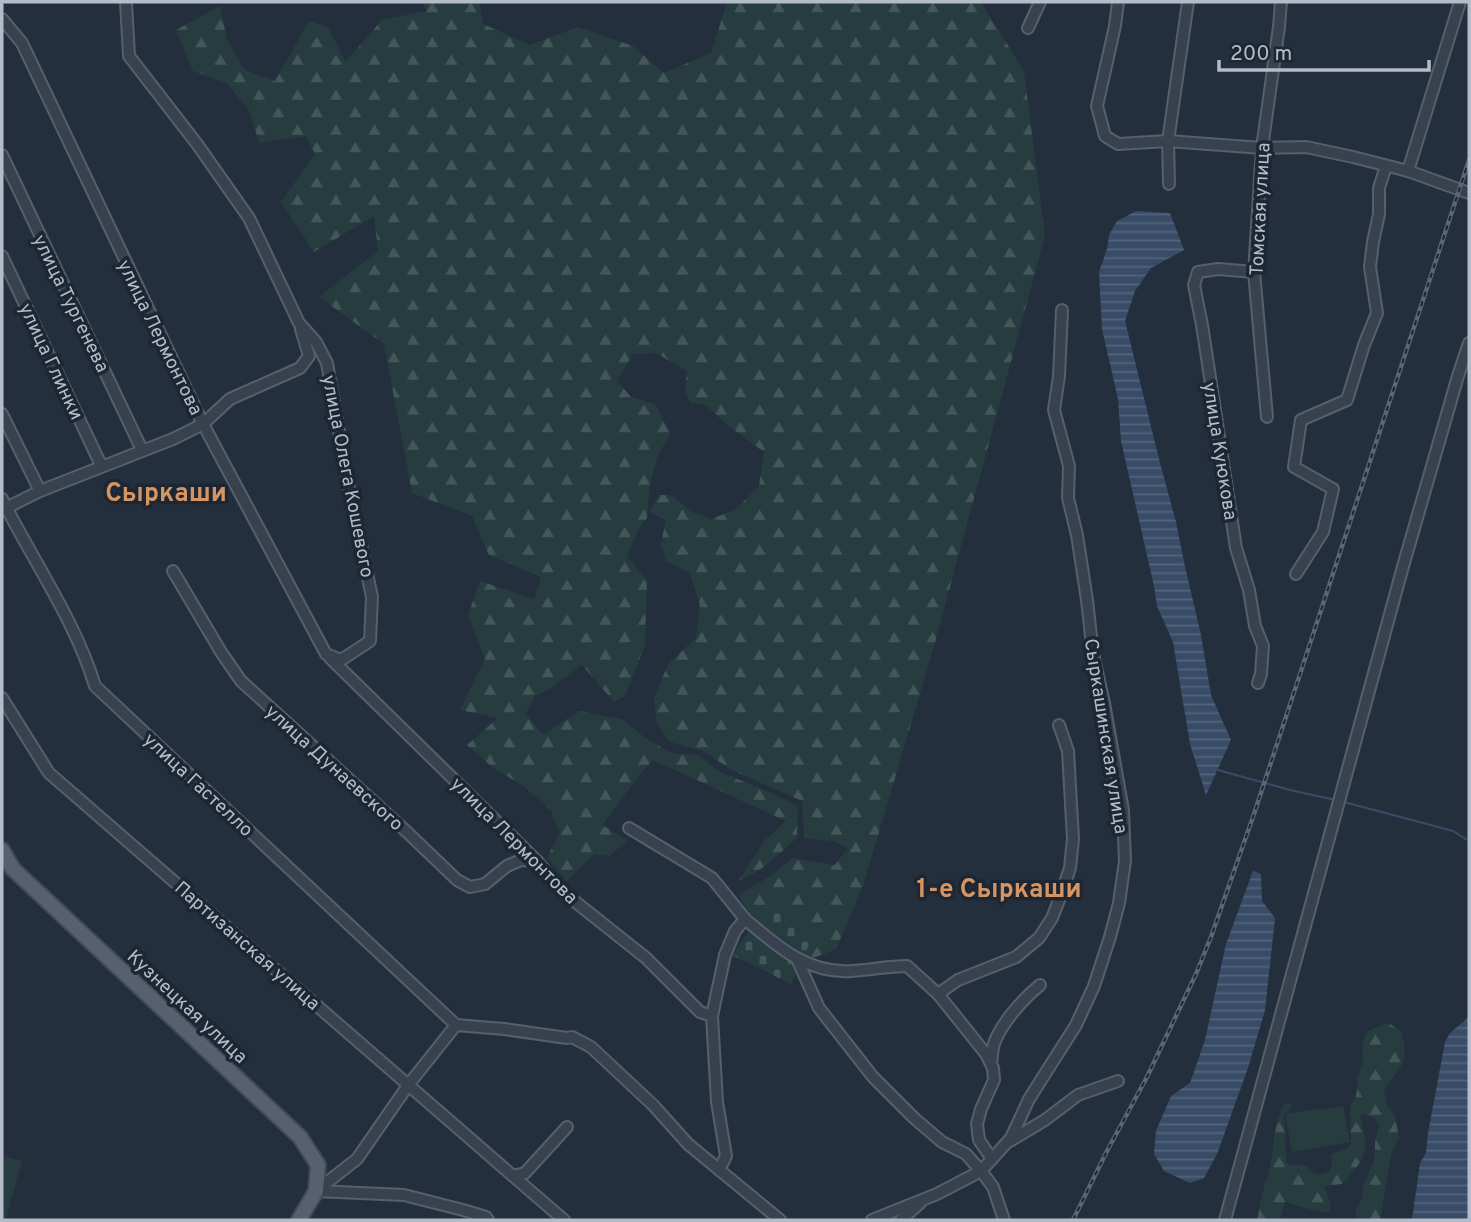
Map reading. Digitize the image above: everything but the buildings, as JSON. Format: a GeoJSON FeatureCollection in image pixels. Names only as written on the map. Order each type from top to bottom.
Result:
{"type":"FeatureCollection","features":[{"type":"Feature","properties":{"kind":"main road","name":"Кузнецкая улица"},"geometry":{"type":"LineString","coordinates":[[2,850],[19,875],[300,1137],[318,1165],[313,1197]]}},
{"type":"Feature","properties":{"kind":"main road"},"geometry":{"type":"LineString","coordinates":[[299,1220],[313,1197]]}},
{"type":"Feature","properties":{"kind":"street","name":"улица Олега Кошевого"},"geometry":{"type":"LineString","coordinates":[[126,2],[129,56],[197,144],[249,218],[299,323],[316,342],[327,363],[346,477],[372,597],[370,640],[341,660],[326,654]]}},
{"type":"Feature","properties":{"kind":"street"},"geometry":{"type":"LineString","coordinates":[[1028,28],[1040,2]]}},
{"type":"Feature","properties":{"kind":"street"},"geometry":{"type":"LineString","coordinates":[[1118,2],[1097,106],[1105,136],[1118,144],[1168,141],[1262,148],[1306,147],[1408,171],[1469,193]]}},
{"type":"Feature","properties":{"kind":"street"},"geometry":{"type":"LineString","coordinates":[[1170,184],[1168,141],[1188,2]]}},
{"type":"Feature","properties":{"kind":"street","name":"Томская улица"},"geometry":{"type":"LineString","coordinates":[[1267,417],[1254,272],[1262,148],[1281,2]]}},
{"type":"Feature","properties":{"kind":"street"},"geometry":{"type":"LineString","coordinates":[[1408,171],[1460,2]]}},
{"type":"Feature","properties":{"kind":"street","name":"улица Лермонтова"},"geometry":{"type":"LineString","coordinates":[[2,19],[22,43],[203,424],[326,654],[537,861],[563,892],[646,958],[701,1013],[712,1016]]}},
{"type":"Feature","properties":{"kind":"street","name":"улица Тургенева"},"geometry":{"type":"LineString","coordinates":[[2,155],[142,450]]}},
{"type":"Feature","properties":{"kind":"street"},"geometry":{"type":"LineString","coordinates":[[1296,575],[1323,532],[1334,489],[1294,467],[1301,420],[1347,400],[1377,313],[1370,267],[1380,214],[1379,188],[1386,166]]}},
{"type":"Feature","properties":{"kind":"street","name":"улица Глинки"},"geometry":{"type":"LineString","coordinates":[[2,256],[101,465]]}},
{"type":"Feature","properties":{"kind":"street","name":"улица Куюкова"},"geometry":{"type":"LineString","coordinates":[[1254,272],[1218,269],[1198,272],[1194,285],[1236,548],[1249,590],[1255,626],[1263,646],[1258,683]]}},
{"type":"Feature","properties":{"kind":"street","name":"Сыркашинская улица"},"geometry":{"type":"LineString","coordinates":[[981,1171],[1012,1138],[1029,1099],[1076,1025],[1094,986],[1110,937],[1125,861],[1123,810],[1093,654],[1077,535],[1068,498],[1069,466],[1055,410],[1062,310]]}},
{"type":"Feature","properties":{"kind":"street"},"geometry":{"type":"LineString","coordinates":[[3,506],[101,465],[173,439],[203,424],[230,399],[300,368],[309,356],[299,323]]}},
{"type":"Feature","properties":{"kind":"street"},"geometry":{"type":"LineString","coordinates":[[1225,1220],[1402,570],[1469,343]]}},
{"type":"Feature","properties":{"kind":"street"},"geometry":{"type":"LineString","coordinates":[[2,414],[40,491]]}},
{"type":"Feature","properties":{"kind":"street","name":"улица Гастелло"},"geometry":{"type":"LineString","coordinates":[[3,506],[54,595],[88,663],[95,686],[456,1025]]}},
{"type":"Feature","properties":{"kind":"street","name":"улица Дунаевского"},"geometry":{"type":"LineString","coordinates":[[173,571],[241,681],[457,880],[470,887],[485,884],[507,866],[521,860],[537,861]]}},
{"type":"Feature","properties":{"kind":"street","name":"Партизанская улица"},"geometry":{"type":"LineString","coordinates":[[2,698],[50,773],[564,1220]]}},
{"type":"Feature","properties":{"kind":"street"},"geometry":{"type":"LineString","coordinates":[[938,994],[958,980],[1016,957],[1039,938],[1052,918],[1070,868],[1073,839],[1068,751],[1059,725]]}},
{"type":"Feature","properties":{"kind":"street"},"geometry":{"type":"LineString","coordinates":[[629,828],[712,878],[745,919],[797,959],[814,967],[836,972],[906,966],[938,994],[986,1054],[993,1068],[994,1080],[977,1124],[979,1140],[992,1159]]}},
{"type":"Feature","properties":{"kind":"street"},"geometry":{"type":"LineString","coordinates":[[719,1170],[726,1156],[718,1102],[712,1016],[725,955],[735,930],[745,919]]}},
{"type":"Feature","properties":{"kind":"street"},"geometry":{"type":"LineString","coordinates":[[797,959],[819,1008],[873,1077],[942,1142],[966,1154],[993,1187],[1004,1220]]}},
{"type":"Feature","properties":{"kind":"street"},"geometry":{"type":"LineString","coordinates":[[991,1064],[993,1046],[999,1033],[1021,1001],[1040,985]]}},
{"type":"Feature","properties":{"kind":"street"},"geometry":{"type":"LineString","coordinates":[[313,1197],[357,1159],[409,1084],[456,1025],[572,1037],[591,1048],[653,1105],[688,1144],[780,1220]]}},
{"type":"Feature","properties":{"kind":"street"},"geometry":{"type":"LineString","coordinates":[[1005,1145],[1078,1095],[1118,1081]]}},
{"type":"Feature","properties":{"kind":"street"},"geometry":{"type":"LineString","coordinates":[[513,1176],[525,1173],[567,1127]]}},
{"type":"Feature","properties":{"kind":"street"},"geometry":{"type":"LineString","coordinates":[[872,1220],[925,1199],[981,1171]]}},
{"type":"Feature","properties":{"kind":"street"},"geometry":{"type":"LineString","coordinates":[[313,1197],[404,1195],[463,1210],[488,1220]]}},
{"type":"Feature","properties":{"kind":"street"},"geometry":{"type":"LineString","coordinates":[[901,1220],[925,1199]]}},
{"type":"Feature","properties":{"kind":"green space"},"geometry":{"type":"Polygon","coordinates":[[[421,2],[479,2],[483,24],[530,45],[578,27],[633,46],[664,73],[711,53],[727,2],[983,2],[1024,71],[1045,236],[934,646],[863,886],[836,949],[806,961],[751,916],[739,895],[772,875],[792,858],[835,865],[848,848],[832,841],[804,838],[802,801],[732,770],[703,751],[670,742],[657,724],[654,699],[668,664],[696,638],[700,606],[690,573],[666,561],[661,543],[666,520],[649,512],[659,495],[671,495],[692,512],[712,519],[736,509],[759,486],[764,452],[726,424],[706,405],[690,403],[685,389],[687,371],[656,353],[633,354],[617,381],[631,397],[655,404],[670,433],[657,458],[650,483],[647,518],[638,530],[627,556],[647,580],[645,645],[625,696],[614,702],[582,665],[551,688],[535,696],[526,713],[543,735],[579,711],[622,719],[671,753],[698,755],[718,771],[798,806],[797,838],[762,868],[739,880],[765,840],[786,821],[653,760],[602,825],[627,840],[610,856],[595,854],[566,881],[547,858],[560,833],[551,811],[525,787],[492,767],[467,745],[498,718],[460,710],[485,659],[468,615],[480,581],[534,599],[541,577],[489,555],[472,516],[412,493],[384,344],[319,297],[378,251],[374,216],[314,252],[281,202],[315,154],[306,136],[259,143],[250,112],[228,84],[193,71],[176,30],[220,6],[227,40],[245,70],[275,81],[309,21],[328,27],[345,62],[382,20],[427,11],[421,2]]]}},
{"type":"Feature","properties":{"kind":"green space"},"geometry":{"type":"Polygon","coordinates":[[[770,901],[814,934],[791,984],[732,955],[770,901]]]}},
{"type":"Feature","properties":{"kind":"green space"},"geometry":{"type":"Polygon","coordinates":[[[1386,1024],[1401,1031],[1405,1050],[1403,1063],[1384,1089],[1387,1106],[1395,1115],[1399,1139],[1391,1154],[1380,1220],[1360,1220],[1355,1213],[1373,1164],[1379,1125],[1375,1118],[1364,1114],[1360,1116],[1365,1138],[1361,1160],[1342,1184],[1324,1186],[1331,1205],[1329,1213],[1285,1202],[1280,1220],[1257,1220],[1270,1167],[1276,1126],[1285,1103],[1292,1106],[1284,1114],[1286,1162],[1289,1165],[1307,1166],[1315,1174],[1330,1171],[1331,1154],[1348,1148],[1351,1144],[1350,1110],[1363,1062],[1362,1045],[1367,1032],[1386,1024]]]}},
{"type":"Feature","properties":{"kind":"green space"},"geometry":{"type":"Polygon","coordinates":[[[1343,1106],[1350,1142],[1292,1152],[1285,1114],[1343,1106]]]}},
{"type":"Feature","properties":{"kind":"green space"},"geometry":{"type":"Polygon","coordinates":[[[2,1156],[22,1161],[6,1220],[2,1220],[2,1156]]]}},
{"type":"Feature","properties":{"kind":"water"},"geometry":{"type":"Polygon","coordinates":[[[1136,211],[1170,213],[1184,250],[1151,268],[1135,291],[1125,321],[1176,522],[1211,695],[1231,740],[1206,795],[1190,744],[1173,642],[1157,606],[1121,441],[1118,399],[1102,329],[1099,272],[1109,235],[1117,221],[1136,211]]]}},
{"type":"Feature","properties":{"kind":"water"},"geometry":{"type":"Polygon","coordinates":[[[1253,871],[1261,874],[1262,901],[1275,918],[1265,1010],[1248,1068],[1217,1154],[1204,1178],[1190,1183],[1164,1171],[1154,1154],[1156,1131],[1171,1096],[1190,1083],[1205,1040],[1226,944],[1253,871]]]}},
{"type":"Feature","properties":{"kind":"water"},"geometry":{"type":"Polygon","coordinates":[[[1469,1017],[1469,1220],[1412,1220],[1420,1163],[1426,1153],[1445,1042],[1450,1033],[1469,1017]]]}},
{"type":"Feature","properties":{"kind":"waterway"},"geometry":{"type":"LineString","coordinates":[[1218,770],[1336,800]]}},
{"type":"Feature","properties":{"kind":"waterway"},"geometry":{"type":"LineString","coordinates":[[1344,802],[1453,831],[1469,841]]}},
{"type":"Feature","properties":{"kind":"railway"},"geometry":{"type":"LineString","coordinates":[[1073,1220],[1147,1077],[1211,937],[1469,160]]}},
{"type":"Feature","properties":{"kind":"district","name":"Сыркаши"},"geometry":{"type":"Point","coordinates":[166,492]}},
{"type":"Feature","properties":{"kind":"district","name":"1-е Сыркаши"},"geometry":{"type":"Point","coordinates":[999,888]}}]}
